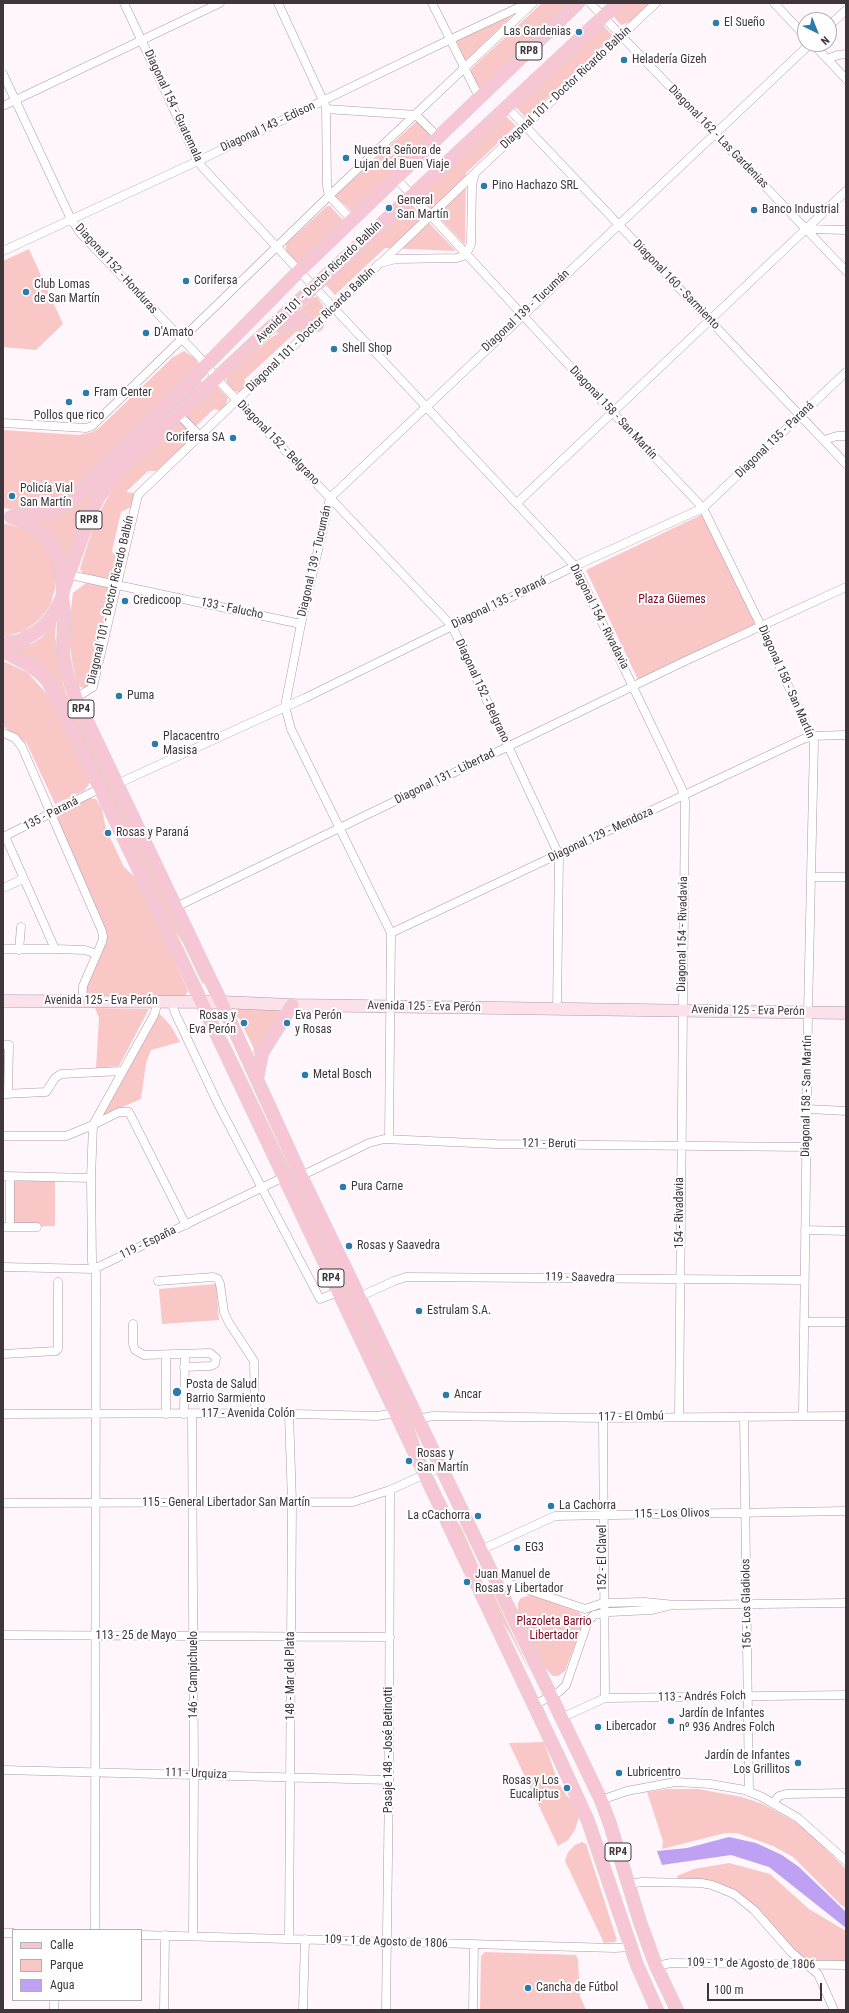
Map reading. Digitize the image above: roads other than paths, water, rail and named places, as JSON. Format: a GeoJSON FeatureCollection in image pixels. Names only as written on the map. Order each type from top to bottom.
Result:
{"type":"FeatureCollection","features":[{"type":"Feature","properties":{"kind":"main road","name":"Avenida 101 - Doctor Ricardo Balbín"},"geometry":{"type":"LineString","coordinates":[[7,517],[51,511],[69,503],[113,461],[206,364],[300,270],[480,99],[578,3]]}},
{"type":"Feature","properties":{"kind":"main road","name":"Avenida 101 - Doctor Ricardo Balbín"},"geometry":{"type":"LineString","coordinates":[[3,644],[20,641],[34,634],[45,625],[62,594],[70,575],[91,512],[107,484],[130,458],[314,288],[411,194],[618,3]]}},
{"type":"Feature","properties":{"kind":"main road"},"geometry":{"type":"LineString","coordinates":[[270,329],[297,318],[317,325]]}},
{"type":"Feature","properties":{"kind":"main road","name":"RP4"},"geometry":{"type":"LineString","coordinates":[[7,517],[34,527],[44,534],[55,550],[62,568],[64,613],[63,655],[67,674],[76,698],[221,1002],[359,1298],[601,1800],[656,1966],[677,2010]]}},
{"type":"Feature","properties":{"kind":"main road","name":"RP4"},"geometry":{"type":"LineString","coordinates":[[3,651],[28,664],[47,680],[57,697],[99,789],[202,1002],[588,1821],[631,1947],[657,2010]]}},
{"type":"Feature","properties":{"kind":"main road"},"geometry":{"type":"LineString","coordinates":[[257,1079],[262,1053],[292,1006]]}},
{"type":"Feature","properties":{"kind":"street","name":"Diagonal 154 - Guatemala"},"geometry":{"type":"LineString","coordinates":[[124,3],[198,161],[276,247],[300,270]]}},
{"type":"Feature","properties":{"kind":"street"},"geometry":{"type":"LineString","coordinates":[[3,106],[220,3]]}},
{"type":"Feature","properties":{"kind":"street"},"geometry":{"type":"LineString","coordinates":[[278,3],[324,101],[326,109],[327,186],[329,196],[352,220]]}},
{"type":"Feature","properties":{"kind":"street"},"geometry":{"type":"LineString","coordinates":[[432,3],[449,40],[480,99]]}},
{"type":"Feature","properties":{"kind":"street"},"geometry":{"type":"LineString","coordinates":[[3,423],[86,428],[92,426],[329,196],[533,3]]}},
{"type":"Feature","properties":{"kind":"street","name":"Diagonal 143 - Edison"},"geometry":{"type":"LineString","coordinates":[[3,251],[198,161],[449,40],[526,4],[533,3]]}},
{"type":"Feature","properties":{"kind":"street","name":"Diagonal 162 - Las Gardenias"},"geometry":{"type":"LineString","coordinates":[[590,3],[846,271]]}},
{"type":"Feature","properties":{"kind":"street","name":"Diagonal 101 - Doctor Ricardo Balbín"},"geometry":{"type":"LineString","coordinates":[[76,698],[93,687],[138,495],[334,309],[380,263],[656,3]]}},
{"type":"Feature","properties":{"kind":"street"},"geometry":{"type":"LineString","coordinates":[[774,3],[797,27]]}},
{"type":"Feature","properties":{"kind":"street"},"geometry":{"type":"LineString","coordinates":[[837,18],[846,10]]}},
{"type":"Feature","properties":{"kind":"street","name":"Diagonal 139 - Tucumán"},"geometry":{"type":"LineString","coordinates":[[389,1139],[391,933],[291,729],[285,706],[301,624],[330,498],[618,224],[802,52]]}},
{"type":"Feature","properties":{"kind":"street"},"geometry":{"type":"LineString","coordinates":[[819,52],[846,79]]}},
{"type":"Feature","properties":{"kind":"street"},"geometry":{"type":"LineString","coordinates":[[827,60],[838,55],[846,54]]}},
{"type":"Feature","properties":{"kind":"street","name":"Diagonal 152 - Honduras"},"geometry":{"type":"LineString","coordinates":[[3,74],[71,219],[81,234],[206,364]]}},
{"type":"Feature","properties":{"kind":"street","name":"Diagonal 160 - Sarmiento"},"geometry":{"type":"LineString","coordinates":[[506,106],[846,464]]}},
{"type":"Feature","properties":{"kind":"street"},"geometry":{"type":"LineString","coordinates":[[326,109],[416,115],[439,138]]}},
{"type":"Feature","properties":{"kind":"street"},"geometry":{"type":"LineString","coordinates":[[466,255],[471,244],[472,184],[475,173]]}},
{"type":"Feature","properties":{"kind":"street","name":"Diagonal 158 - San Martín"},"geometry":{"type":"LineString","coordinates":[[396,178],[703,508],[761,626],[815,747],[808,1012],[808,1110],[806,1147],[803,1416]]}},
{"type":"Feature","properties":{"kind":"street"},"geometry":{"type":"LineString","coordinates":[[517,503],[846,191]]}},
{"type":"Feature","properties":{"kind":"street"},"geometry":{"type":"LineString","coordinates":[[806,229],[846,230]]}},
{"type":"Feature","properties":{"kind":"street","name":"Diagonal 101 - Doctor Ricardo Balbín"},"geometry":{"type":"LineString","coordinates":[[380,263],[396,259],[457,258],[466,255]]}},
{"type":"Feature","properties":{"kind":"street","name":"Diagonal 154 - Rivadavia"},"geometry":{"type":"LineString","coordinates":[[300,270],[314,288],[575,566],[634,686],[684,795],[683,1010]]}},
{"type":"Feature","properties":{"kind":"street","name":"Diagonal 152 - Belgrano"},"geometry":{"type":"LineString","coordinates":[[206,364],[216,378],[452,626],[558,855],[557,1009]]}},
{"type":"Feature","properties":{"kind":"street","name":"Diagonal 135 - Paraná"},"geometry":{"type":"LineString","coordinates":[[117,784],[305,698],[575,566],[703,508],[846,372]]}},
{"type":"Feature","properties":{"kind":"street"},"geometry":{"type":"LineString","coordinates":[[178,414],[200,436]]}},
{"type":"Feature","properties":{"kind":"street"},"geometry":{"type":"LineString","coordinates":[[824,440],[846,436]]}},
{"type":"Feature","properties":{"kind":"street","name":"133 - Falucho"},"geometry":{"type":"LineString","coordinates":[[70,575],[301,624]]}},
{"type":"Feature","properties":{"kind":"street","name":"Diagonal 131 - Libertad"},"geometry":{"type":"LineString","coordinates":[[176,907],[508,746],[846,587]]}},
{"type":"Feature","properties":{"kind":"street"},"geometry":{"type":"LineString","coordinates":[[3,733],[15,738],[22,747],[52,814],[58,833],[102,931],[103,937],[83,986],[82,1002]]}},
{"type":"Feature","properties":{"kind":"street"},"geometry":{"type":"LineString","coordinates":[[811,736],[846,735]]}},
{"type":"Feature","properties":{"kind":"street","name":"Diagonal 129 - Mendoza"},"geometry":{"type":"LineString","coordinates":[[391,933],[811,736]]}},
{"type":"Feature","properties":{"kind":"street","name":"135 - Paraná"},"geometry":{"type":"LineString","coordinates":[[4,837],[99,789]]}},
{"type":"Feature","properties":{"kind":"street"},"geometry":{"type":"LineString","coordinates":[[4,837],[55,950]]}},
{"type":"Feature","properties":{"kind":"street"},"geometry":{"type":"LineString","coordinates":[[812,877],[846,877]]}},
{"type":"Feature","properties":{"kind":"street"},"geometry":{"type":"LineString","coordinates":[[3,888],[23,879]]}},
{"type":"Feature","properties":{"kind":"street"},"geometry":{"type":"LineString","coordinates":[[19,950],[21,927]]}},
{"type":"Feature","properties":{"kind":"street"},"geometry":{"type":"LineString","coordinates":[[3,949],[85,950],[97,954]]}},
{"type":"Feature","properties":{"kind":"street","name":"Avenida 125 - Eva Perón"},"geometry":{"type":"LineString","coordinates":[[3,1001],[221,1002],[292,1006],[846,1012]]}},
{"type":"Feature","properties":{"kind":"street"},"geometry":{"type":"LineString","coordinates":[[95,1929],[96,1273],[92,1262],[91,1178],[93,1124],[154,1015],[158,1002]]}},
{"type":"Feature","properties":{"kind":"street"},"geometry":{"type":"LineString","coordinates":[[171,1002],[218,1104],[320,1298],[338,1292]]}},
{"type":"Feature","properties":{"kind":"street","name":"154 - Rivadavia"},"geometry":{"type":"LineString","coordinates":[[679,1416],[683,1010]]}},
{"type":"Feature","properties":{"kind":"street"},"geometry":{"type":"LineString","coordinates":[[3,1045],[9,1046],[6,1094],[46,1092],[55,1078],[61,1074],[122,1071]]}},
{"type":"Feature","properties":{"kind":"street"},"geometry":{"type":"LineString","coordinates":[[808,1110],[846,1111]]}},
{"type":"Feature","properties":{"kind":"street"},"geometry":{"type":"LineString","coordinates":[[3,1136],[66,1136],[119,1112],[129,1112],[186,1225]]}},
{"type":"Feature","properties":{"kind":"street","name":"121 - Beruti"},"geometry":{"type":"LineString","coordinates":[[301,1176],[369,1143],[389,1139],[496,1144],[806,1147]]}},
{"type":"Feature","properties":{"kind":"street"},"geometry":{"type":"LineString","coordinates":[[37,1227],[6,1227],[6,1176],[91,1178]]}},
{"type":"Feature","properties":{"kind":"street","name":"119 - España"},"geometry":{"type":"LineString","coordinates":[[3,1268],[94,1269],[284,1177]]}},
{"type":"Feature","properties":{"kind":"street"},"geometry":{"type":"LineString","coordinates":[[805,1230],[846,1231]]}},
{"type":"Feature","properties":{"kind":"street"},"geometry":{"type":"LineString","coordinates":[[158,1281],[213,1277],[218,1279],[224,1312],[229,1323],[254,1361],[255,1413]]}},
{"type":"Feature","properties":{"kind":"street","name":"119 - Saavedra"},"geometry":{"type":"LineString","coordinates":[[359,1298],[394,1281],[406,1277],[804,1280]]}},
{"type":"Feature","properties":{"kind":"street"},"geometry":{"type":"LineString","coordinates":[[3,1354],[56,1352],[58,1349],[58,1282]]}},
{"type":"Feature","properties":{"kind":"street"},"geometry":{"type":"LineString","coordinates":[[804,1322],[846,1322]]}},
{"type":"Feature","properties":{"kind":"street"},"geometry":{"type":"LineString","coordinates":[[133,1324],[133,1344],[135,1350],[144,1355],[212,1353],[216,1360],[215,1364],[211,1366],[184,1367]]}},
{"type":"Feature","properties":{"kind":"street","name":"146 - Campichuelo"},"geometry":{"type":"LineString","coordinates":[[185,1354],[184,1367],[194,1504],[193,1936]]}},
{"type":"Feature","properties":{"kind":"street"},"geometry":{"type":"LineString","coordinates":[[166,1355],[166,1414]]}},
{"type":"Feature","properties":{"kind":"street","name":"117 - Avenida Colón"},"geometry":{"type":"LineString","coordinates":[[3,1414],[255,1413],[377,1416],[396,1413]]}},
{"type":"Feature","properties":{"kind":"street","name":"148 - Mar del Plata"},"geometry":{"type":"LineString","coordinates":[[289,1414],[292,1502],[289,1939]]}},
{"type":"Feature","properties":{"kind":"street","name":"117 - El Ombú"},"geometry":{"type":"LineString","coordinates":[[417,1419],[433,1416],[602,1418],[679,1416],[846,1416]]}},
{"type":"Feature","properties":{"kind":"street","name":"156 - Los Gladiolos"},"geometry":{"type":"LineString","coordinates":[[744,1416],[748,1605],[749,1792]]}},
{"type":"Feature","properties":{"kind":"street","name":"152 - El Clavel"},"geometry":{"type":"LineString","coordinates":[[602,1418],[605,1698]]}},
{"type":"Feature","properties":{"kind":"street","name":"115 - General Libertador San Martín"},"geometry":{"type":"LineString","coordinates":[[3,1503],[194,1504],[358,1502],[390,1490],[441,1467]]}},
{"type":"Feature","properties":{"kind":"street","name":"Pasaje 148 - José Betinotti"},"geometry":{"type":"LineString","coordinates":[[386,2010],[390,1780],[390,1490]]}},
{"type":"Feature","properties":{"kind":"street","name":"115 - Los Olivos"},"geometry":{"type":"LineString","coordinates":[[481,1550],[555,1516],[846,1511]]}},
{"type":"Feature","properties":{"kind":"street"},"geometry":{"type":"LineString","coordinates":[[476,1583],[495,1580],[586,1609],[603,1603],[650,1602],[675,1605],[846,1603]]}},
{"type":"Feature","properties":{"kind":"street"},"geometry":{"type":"LineString","coordinates":[[534,1706],[559,1692],[566,1685],[588,1621],[594,1615],[604,1612],[651,1610],[675,1605]]}},
{"type":"Feature","properties":{"kind":"street","name":"113 - 25 de Mayo"},"geometry":{"type":"LineString","coordinates":[[3,1636],[390,1637]]}},
{"type":"Feature","properties":{"kind":"street","name":"113 - Andrés Folch"},"geometry":{"type":"LineString","coordinates":[[561,1718],[605,1698],[846,1695]]}},
{"type":"Feature","properties":{"kind":"street","name":"111 - Urquiza"},"geometry":{"type":"LineString","coordinates":[[3,1770],[95,1771],[390,1780]]}},
{"type":"Feature","properties":{"kind":"street"},"geometry":{"type":"LineString","coordinates":[[601,1800],[627,1790],[675,1782],[710,1784],[749,1792],[773,1803],[798,1818],[811,1828],[846,1861]]}},
{"type":"Feature","properties":{"kind":"street"},"geometry":{"type":"LineString","coordinates":[[773,1803],[779,1796],[786,1794],[846,1793]]}},
{"type":"Feature","properties":{"kind":"street"},"geometry":{"type":"LineString","coordinates":[[628,1884],[642,1882],[701,1883],[734,1894],[754,1910],[791,1952],[818,1974],[834,2010]]}},
{"type":"Feature","properties":{"kind":"street","name":"109 - 1 de Agosto de 1806"},"geometry":{"type":"LineString","coordinates":[[142,1935],[615,1948],[631,1947]]}},
{"type":"Feature","properties":{"kind":"street"},"geometry":{"type":"LineString","coordinates":[[164,2010],[165,1935]]}},
{"type":"Feature","properties":{"kind":"street"},"geometry":{"type":"LineString","coordinates":[[302,2010],[305,1939]]}},
{"type":"Feature","properties":{"kind":"street"},"geometry":{"type":"LineString","coordinates":[[473,2010],[474,1944]]}},
{"type":"Feature","properties":{"kind":"street","name":"109 - 1° de Agosto de 1806"},"geometry":{"type":"LineString","coordinates":[[656,1966],[671,1963],[846,1965]]}},
{"type":"Feature","properties":{"kind":"water"},"geometry":{"type":"Polygon","coordinates":[[[729,1837],[756,1843],[782,1855],[799,1867],[846,1912],[846,1928],[769,1867],[731,1855],[662,1865],[657,1851],[687,1848],[729,1837]]]}},
{"type":"Feature","properties":{"kind":"place","name":"El Sueño"},"geometry":{"type":"Point","coordinates":[716,23]}},
{"type":"Feature","properties":{"kind":"place","name":"Las Gardenias"},"geometry":{"type":"Point","coordinates":[579,32]}},
{"type":"Feature","properties":{"kind":"place","name":"Heladería Gizeh"},"geometry":{"type":"Point","coordinates":[624,60]}},
{"type":"Feature","properties":{"kind":"place","name":"Nuestra Señora de Lujan del Buen Viaje"},"geometry":{"type":"Point","coordinates":[346,158]}},
{"type":"Feature","properties":{"kind":"place","name":"Pino Hachazo SRL"},"geometry":{"type":"Point","coordinates":[484,186]}},
{"type":"Feature","properties":{"kind":"place","name":"General San Martín"},"geometry":{"type":"Point","coordinates":[389,208]}},
{"type":"Feature","properties":{"kind":"place","name":"Banco Industrial"},"geometry":{"type":"Point","coordinates":[754,210]}},
{"type":"Feature","properties":{"kind":"place","name":"Corifersa"},"geometry":{"type":"Point","coordinates":[186,281]}},
{"type":"Feature","properties":{"kind":"place","name":"Club Lomas de San Martín"},"geometry":{"type":"Point","coordinates":[26,292]}},
{"type":"Feature","properties":{"kind":"place","name":"D'Amato"},"geometry":{"type":"Point","coordinates":[146,333]}},
{"type":"Feature","properties":{"kind":"place","name":"Shell Shop"},"geometry":{"type":"Point","coordinates":[334,349]}},
{"type":"Feature","properties":{"kind":"place","name":"Fram Center"},"geometry":{"type":"Point","coordinates":[86,393]}},
{"type":"Feature","properties":{"kind":"place","name":"Pollos que rico"},"geometry":{"type":"Point","coordinates":[69,402]}},
{"type":"Feature","properties":{"kind":"place","name":"Corifersa SA"},"geometry":{"type":"Point","coordinates":[233,438]}},
{"type":"Feature","properties":{"kind":"place","name":"Policía Vial San Martín"},"geometry":{"type":"Point","coordinates":[12,496]}},
{"type":"Feature","properties":{"kind":"place","name":"Credicoop"},"geometry":{"type":"Point","coordinates":[125,601]}},
{"type":"Feature","properties":{"kind":"place","name":"Puma"},"geometry":{"type":"Point","coordinates":[119,696]}},
{"type":"Feature","properties":{"kind":"place","name":"Placacentro Masisa"},"geometry":{"type":"Point","coordinates":[155,744]}},
{"type":"Feature","properties":{"kind":"place","name":"Rosas y Paraná"},"geometry":{"type":"Point","coordinates":[108,833]}},
{"type":"Feature","properties":{"kind":"place","name":"Rosas y Eva Perón"},"geometry":{"type":"Point","coordinates":[244,1023]}},
{"type":"Feature","properties":{"kind":"place","name":"Eva Perón y Rosas"},"geometry":{"type":"Point","coordinates":[287,1023]}},
{"type":"Feature","properties":{"kind":"place","name":"Metal Bosch"},"geometry":{"type":"Point","coordinates":[305,1075]}},
{"type":"Feature","properties":{"kind":"place","name":"Pura Carne"},"geometry":{"type":"Point","coordinates":[343,1187]}},
{"type":"Feature","properties":{"kind":"place","name":"Rosas y Saavedra"},"geometry":{"type":"Point","coordinates":[349,1246]}},
{"type":"Feature","properties":{"kind":"place","name":"Estrulam S.A."},"geometry":{"type":"Point","coordinates":[419,1311]}},
{"type":"Feature","properties":{"kind":"place","name":"Posta de Salud Barrio Sarmiento"},"geometry":{"type":"Point","coordinates":[177,1392]}},
{"type":"Feature","properties":{"kind":"place","name":"Ancar"},"geometry":{"type":"Point","coordinates":[446,1395]}},
{"type":"Feature","properties":{"kind":"place","name":"Rosas y San Martín"},"geometry":{"type":"Point","coordinates":[409,1461]}},
{"type":"Feature","properties":{"kind":"place","name":"La Cachorra"},"geometry":{"type":"Point","coordinates":[551,1506]}},
{"type":"Feature","properties":{"kind":"place","name":"La cCachorra"},"geometry":{"type":"Point","coordinates":[478,1516]}},
{"type":"Feature","properties":{"kind":"place","name":"EG3"},"geometry":{"type":"Point","coordinates":[517,1548]}},
{"type":"Feature","properties":{"kind":"place","name":"Juan Manuel de Rosas y Libertador"},"geometry":{"type":"Point","coordinates":[467,1582]}},
{"type":"Feature","properties":{"kind":"place","name":"Jardín de Infantes nº 936 Andres Folch"},"geometry":{"type":"Point","coordinates":[671,1721]}},
{"type":"Feature","properties":{"kind":"place","name":"Libercador"},"geometry":{"type":"Point","coordinates":[598,1727]}},
{"type":"Feature","properties":{"kind":"place","name":"Jardín de Infantes Los Grillitos"},"geometry":{"type":"Point","coordinates":[798,1763]}},
{"type":"Feature","properties":{"kind":"place","name":"Lubricentro"},"geometry":{"type":"Point","coordinates":[619,1773]}},
{"type":"Feature","properties":{"kind":"place","name":"Rosas y Los Eucaliptus"},"geometry":{"type":"Point","coordinates":[567,1788]}},
{"type":"Feature","properties":{"kind":"place","name":"Cancha de Fútbol"},"geometry":{"type":"Point","coordinates":[528,1988]}},
{"type":"Feature","properties":{"kind":"park label","name":"Plaza Güemes"},"geometry":{"type":"Point","coordinates":[672,600]}},
{"type":"Feature","properties":{"kind":"park label","name":"Plazoleta Barrio Libertador"},"geometry":{"type":"Point","coordinates":[554,1629]}}]}
